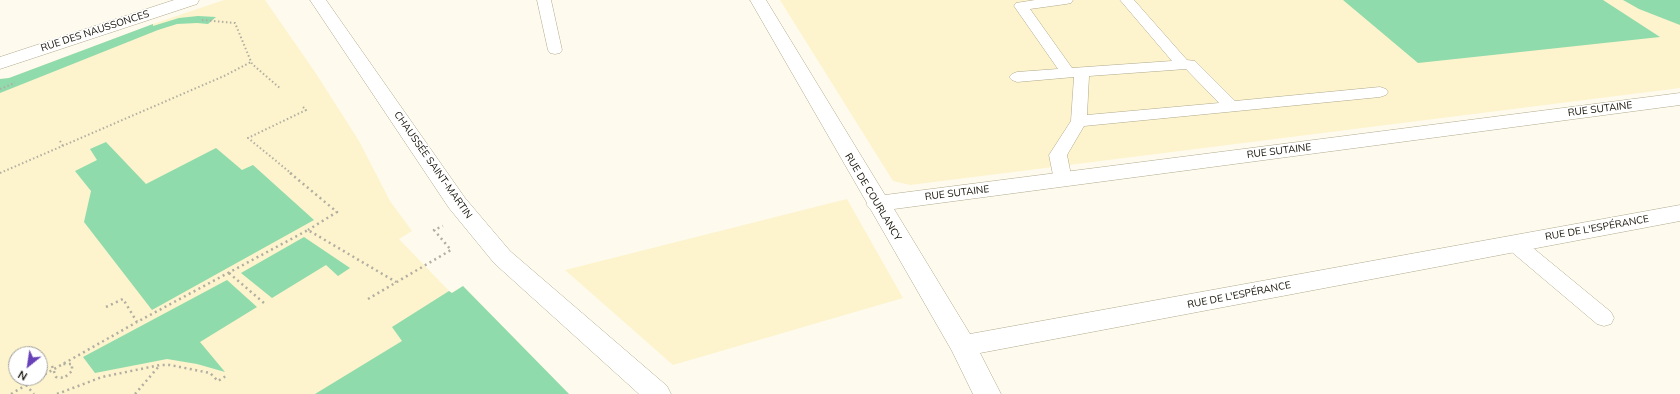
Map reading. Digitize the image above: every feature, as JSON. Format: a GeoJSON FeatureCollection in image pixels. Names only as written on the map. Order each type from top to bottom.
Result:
{"type":"FeatureCollection","features":[{"type":"Feature","properties":{"kind":"street","name":"RUE DES NAUSSONCES"},"geometry":{"type":"LineString","coordinates":[[0,63],[191,0]]}},
{"type":"Feature","properties":{"kind":"street","name":"CHAUSSÉE SAINT-MARTIN"},"geometry":{"type":"LineString","coordinates":[[318,0],[453,197],[502,257],[657,394]]}},
{"type":"Feature","properties":{"kind":"street","name":"RUE DE COURLANCY"},"geometry":{"type":"LineString","coordinates":[[758,0],[877,204],[963,346],[987,394]]}},
{"type":"Feature","properties":{"kind":"street","name":"RUE SUTAINE"},"geometry":{"type":"LineString","coordinates":[[877,204],[1680,98]]}},
{"type":"Feature","properties":{"kind":"street","name":"RUE DE L'ESPÉRANCE"},"geometry":{"type":"LineString","coordinates":[[963,346],[1680,213]]}},
{"type":"Feature","properties":{"kind":"lane"},"geometry":{"type":"LineString","coordinates":[[544,0],[555,50]]}},
{"type":"Feature","properties":{"kind":"lane"},"geometry":{"type":"LineString","coordinates":[[1063,180],[1058,155],[1079,120],[1075,73],[1021,6],[1066,0]]}},
{"type":"Feature","properties":{"kind":"lane"},"geometry":{"type":"LineString","coordinates":[[1127,0],[1183,64]]}},
{"type":"Feature","properties":{"kind":"lane"},"geometry":{"type":"LineString","coordinates":[[1017,77],[1190,64],[1231,106]]}},
{"type":"Feature","properties":{"kind":"lane"},"geometry":{"type":"LineString","coordinates":[[1079,120],[1380,92]]}},
{"type":"Feature","properties":{"kind":"lane"},"geometry":{"type":"LineString","coordinates":[[1514,244],[1604,318]]}},
{"type":"Feature","properties":{"kind":"path"},"geometry":{"type":"LineString","coordinates":[[197,20],[235,23],[251,62],[281,89]]}},
{"type":"Feature","properties":{"kind":"path"},"geometry":{"type":"LineString","coordinates":[[0,173],[224,76],[251,62]]}},
{"type":"Feature","properties":{"kind":"path"},"geometry":{"type":"LineString","coordinates":[[0,89],[22,80]]}},
{"type":"Feature","properties":{"kind":"path"},"geometry":{"type":"LineString","coordinates":[[48,371],[53,367],[63,364],[137,322],[308,230],[337,212],[248,138],[306,110],[302,106]]}},
{"type":"Feature","properties":{"kind":"path"},"geometry":{"type":"LineString","coordinates":[[60,141],[63,146]]}},
{"type":"Feature","properties":{"kind":"path"},"geometry":{"type":"LineString","coordinates":[[368,299],[451,250],[434,230],[466,214]]}},
{"type":"Feature","properties":{"kind":"path"},"geometry":{"type":"LineString","coordinates":[[308,230],[396,282]]}},
{"type":"Feature","properties":{"kind":"path"},"geometry":{"type":"LineString","coordinates":[[228,273],[264,303]]}},
{"type":"Feature","properties":{"kind":"path"},"geometry":{"type":"LineString","coordinates":[[106,307],[123,299],[137,322]]}},
{"type":"Feature","properties":{"kind":"path"},"geometry":{"type":"LineString","coordinates":[[53,367],[56,377],[64,378],[72,371],[72,364],[63,364]]}},
{"type":"Feature","properties":{"kind":"path"},"geometry":{"type":"LineString","coordinates":[[57,394],[102,377],[160,365],[170,364],[210,373],[218,381],[226,376]]}},
{"type":"Feature","properties":{"kind":"path"},"geometry":{"type":"LineString","coordinates":[[135,394],[160,365]]}},
{"type":"Feature","properties":{"kind":"path"},"geometry":{"type":"LineString","coordinates":[[11,394],[24,386]]}},
{"type":"Feature","properties":{"kind":"path"},"geometry":{"type":"LineString","coordinates":[[27,386],[34,394]]}},
{"type":"Feature","properties":{"kind":"shaded area"},"geometry":{"type":"Polygon","coordinates":[[[224,0],[265,0],[315,72],[359,141],[390,201],[412,231],[399,239],[451,293],[463,286],[569,394],[0,394],[0,79],[9,78],[153,24],[224,0]]]}},
{"type":"Feature","properties":{"kind":"shaded area"},"geometry":{"type":"Polygon","coordinates":[[[780,0],[1680,0],[1680,88],[910,185],[893,181],[780,0]]]}},
{"type":"Feature","properties":{"kind":"shaded area"},"geometry":{"type":"Polygon","coordinates":[[[847,199],[903,298],[673,365],[565,270],[847,199]]]}},
{"type":"Feature","properties":{"kind":"green space"},"geometry":{"type":"Polygon","coordinates":[[[1343,0],[1603,0],[1660,37],[1418,63],[1343,0]]]}},
{"type":"Feature","properties":{"kind":"green space"},"geometry":{"type":"Polygon","coordinates":[[[1623,0],[1680,0],[1680,25],[1639,9],[1623,0]]]}},
{"type":"Feature","properties":{"kind":"green space"},"geometry":{"type":"Polygon","coordinates":[[[198,16],[216,17],[208,24],[177,24],[158,30],[0,93],[0,79],[9,78],[153,24],[153,26],[179,18],[198,16]]]}},
{"type":"Feature","properties":{"kind":"green space"},"geometry":{"type":"Polygon","coordinates":[[[106,142],[146,184],[216,148],[242,170],[253,165],[314,220],[152,310],[84,222],[91,191],[75,171],[97,160],[90,149],[106,142]]]}},
{"type":"Feature","properties":{"kind":"green space"},"geometry":{"type":"Polygon","coordinates":[[[304,237],[350,268],[338,276],[326,265],[272,298],[241,273],[304,237]]]}},
{"type":"Feature","properties":{"kind":"green space"},"geometry":{"type":"Polygon","coordinates":[[[227,280],[257,307],[200,342],[225,372],[197,364],[167,359],[95,373],[83,357],[227,280]]]}},
{"type":"Feature","properties":{"kind":"green space"},"geometry":{"type":"Polygon","coordinates":[[[463,286],[569,394],[315,394],[402,341],[392,327],[449,291],[452,293],[463,286]]]}}]}
